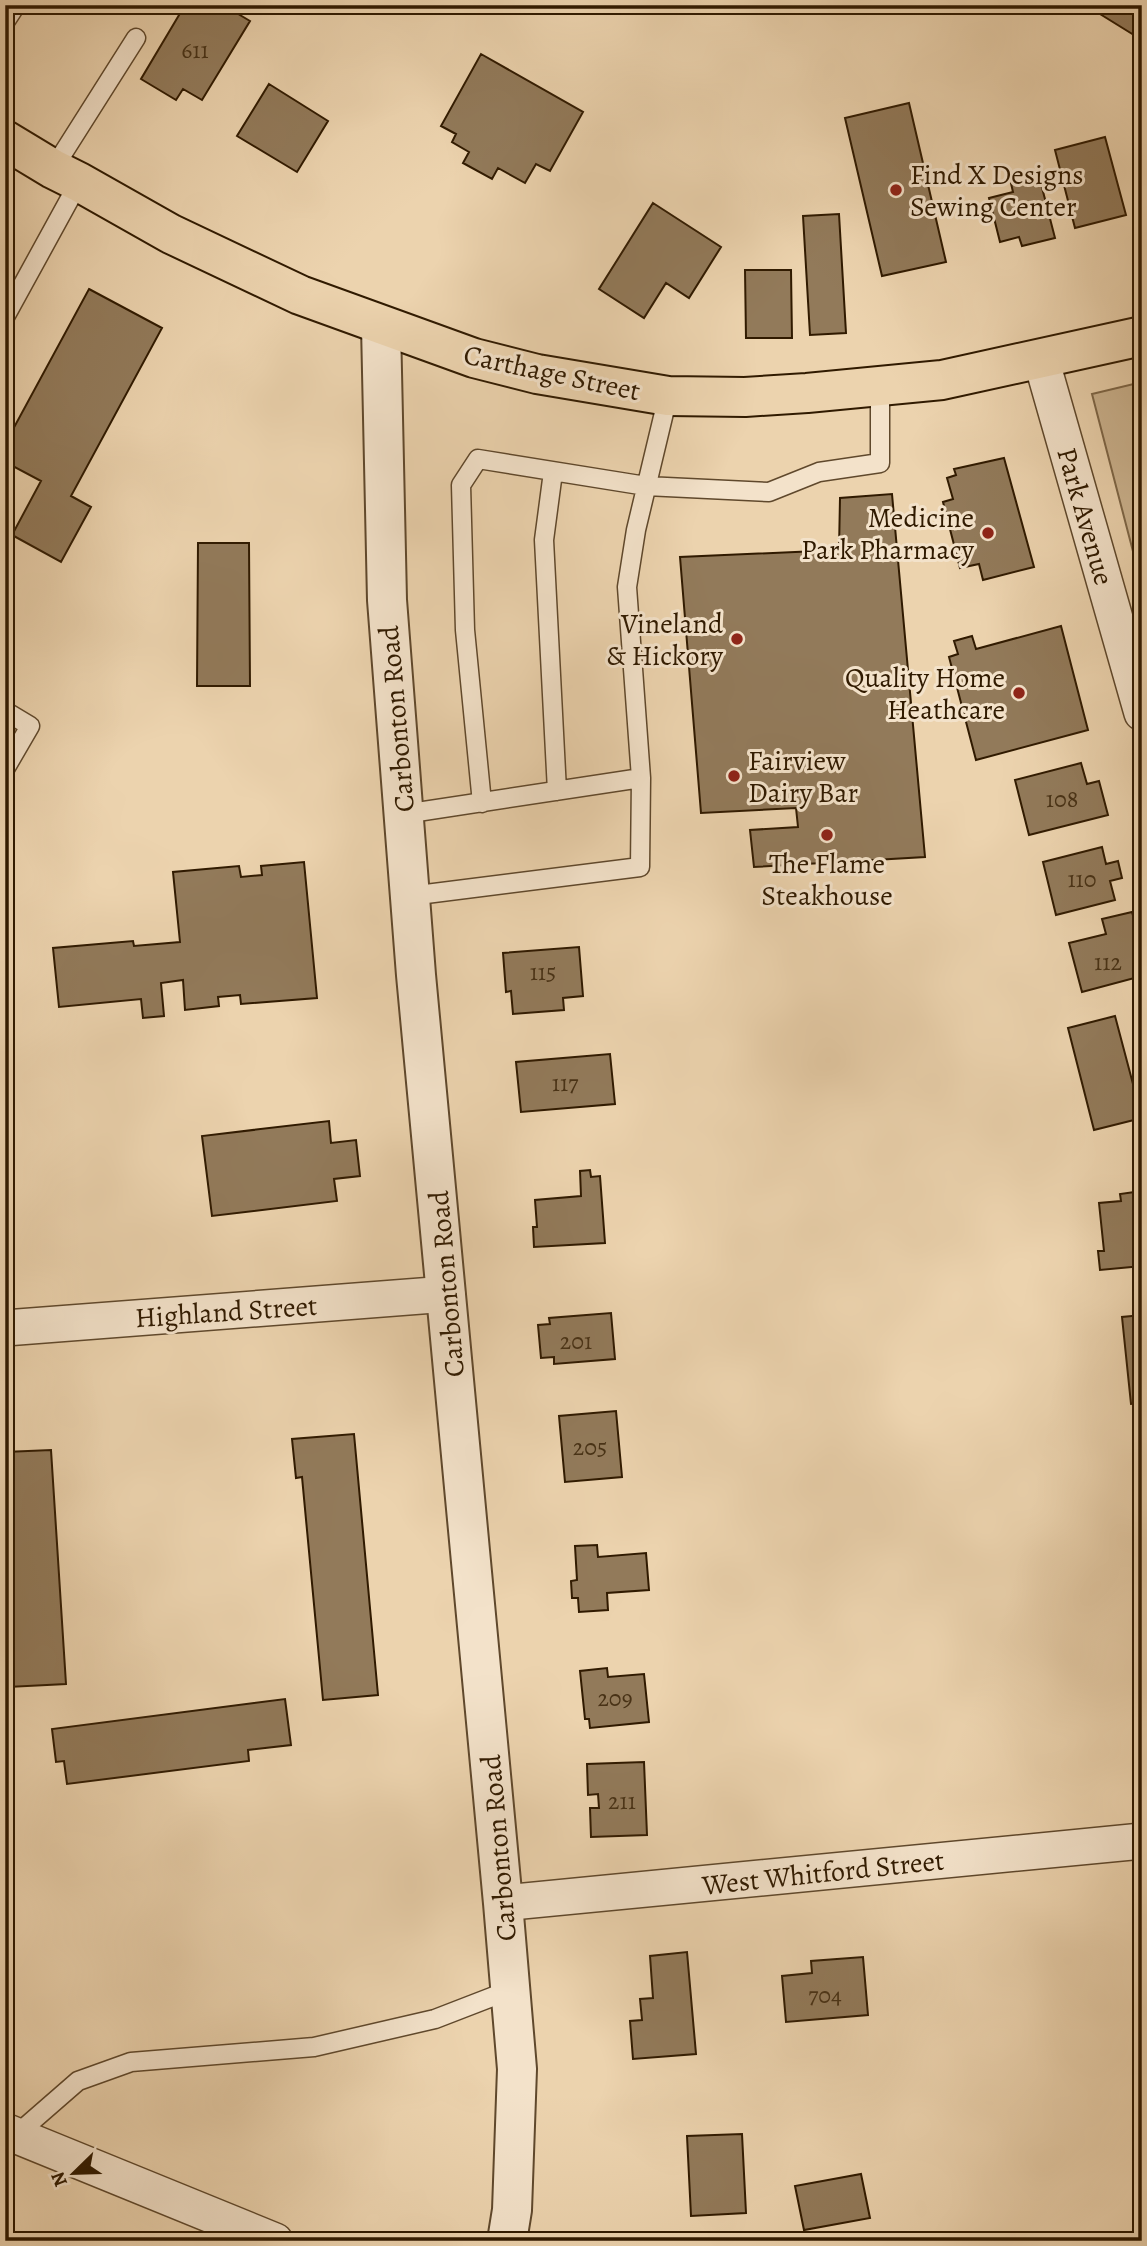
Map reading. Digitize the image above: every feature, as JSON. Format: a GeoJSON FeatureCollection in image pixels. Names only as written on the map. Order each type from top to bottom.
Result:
{"type":"FeatureCollection","features":[{"type":"Feature","properties":{"kind":"main road","name":"Carthage Street"},"geometry":{"type":"LineString","coordinates":[[5,140],[172,234],[300,295],[474,358],[537,374],[668,396],[745,397],[942,380],[1142,336]]}},
{"type":"Feature","properties":{"kind":"street","name":"Carbonton Road"},"geometry":{"type":"LineString","coordinates":[[381,326],[387,600],[410,896],[517,2069],[512,2210],[507,2241]]}},
{"type":"Feature","properties":{"kind":"street","name":"Park Avenue"},"geometry":{"type":"LineString","coordinates":[[1041,359],[1142,713]]}},
{"type":"Feature","properties":{"kind":"street","name":"Highland Street"},"geometry":{"type":"LineString","coordinates":[[5,1328],[447,1294]]}},
{"type":"Feature","properties":{"kind":"street","name":"West Whitford Street"},"geometry":{"type":"LineString","coordinates":[[503,1903],[1142,1840]]}},
{"type":"Feature","properties":{"kind":"street"},"geometry":{"type":"LineString","coordinates":[[10,2133],[275,2241]]}},
{"type":"Feature","properties":{"kind":"lane"},"geometry":{"type":"LineString","coordinates":[[5,22],[16,5]]}},
{"type":"Feature","properties":{"kind":"lane"},"geometry":{"type":"LineString","coordinates":[[5,317],[12,290],[66,175],[136,38]]}},
{"type":"Feature","properties":{"kind":"lane"},"geometry":{"type":"LineString","coordinates":[[482,803],[465,630],[461,485],[478,459],[646,486],[769,492],[819,472],[880,463],[880,386]]}},
{"type":"Feature","properties":{"kind":"lane"},"geometry":{"type":"LineString","coordinates":[[410,896],[640,867],[641,778],[627,587],[636,530],[668,396]]}},
{"type":"Feature","properties":{"kind":"lane"},"geometry":{"type":"LineString","coordinates":[[553,472],[544,540],[557,791]]}},
{"type":"Feature","properties":{"kind":"lane"},"geometry":{"type":"LineString","coordinates":[[5,711],[30,726],[5,769]]}},
{"type":"Feature","properties":{"kind":"lane"},"geometry":{"type":"LineString","coordinates":[[404,814],[641,778]]}},
{"type":"Feature","properties":{"kind":"lane"},"geometry":{"type":"LineString","coordinates":[[10,2133],[78,2081],[131,2062],[314,2047],[435,2018],[510,1990]]}},
{"type":"Feature","properties":{"kind":"shaded area"},"geometry":{"type":"Polygon","coordinates":[[[1142,382],[1142,586],[1092,394],[1142,382]]]}},
{"type":"Feature","properties":{"kind":"building"},"geometry":{"type":"Polygon","coordinates":[[[185,5],[223,5],[250,21],[202,100],[183,89],[176,100],[141,79],[185,5]]]}},
{"type":"Feature","properties":{"kind":"building"},"geometry":{"type":"Polygon","coordinates":[[[1106,5],[1142,5],[1142,40],[1100,14],[1106,5]]]}},
{"type":"Feature","properties":{"kind":"building"},"geometry":{"type":"Polygon","coordinates":[[[481,54],[583,112],[550,171],[536,164],[525,183],[498,168],[492,179],[463,163],[469,152],[452,142],[456,134],[441,126],[481,54]]]}},
{"type":"Feature","properties":{"kind":"building"},"geometry":{"type":"Polygon","coordinates":[[[269,84],[328,121],[297,172],[237,136],[269,84]]]}},
{"type":"Feature","properties":{"kind":"building","name":"Find X Designs Sewing Center"},"geometry":{"type":"Polygon","coordinates":[[[909,103],[946,262],[882,276],[845,118],[909,103]]]}},
{"type":"Feature","properties":{"kind":"building"},"geometry":{"type":"Polygon","coordinates":[[[1105,137],[1126,215],[1075,228],[1055,150],[1105,137]]]}},
{"type":"Feature","properties":{"kind":"building"},"geometry":{"type":"Polygon","coordinates":[[[1038,172],[1055,238],[1022,246],[1019,237],[1000,242],[989,198],[1013,192],[1010,179],[1038,172]]]}},
{"type":"Feature","properties":{"kind":"building"},"geometry":{"type":"Polygon","coordinates":[[[653,203],[721,247],[689,298],[666,283],[644,318],[599,289],[653,203]]]}},
{"type":"Feature","properties":{"kind":"building"},"geometry":{"type":"Polygon","coordinates":[[[839,214],[846,333],[810,335],[803,216],[839,214]]]}},
{"type":"Feature","properties":{"kind":"building"},"geometry":{"type":"Polygon","coordinates":[[[745,270],[791,270],[792,338],[746,338],[745,270]]]}},
{"type":"Feature","properties":{"kind":"building"},"geometry":{"type":"Polygon","coordinates":[[[89,289],[162,328],[71,496],[91,507],[61,562],[12,535],[41,481],[5,462],[5,444],[89,289]]]}},
{"type":"Feature","properties":{"kind":"building","name":"Medicine Park Pharmacy"},"geometry":{"type":"Polygon","coordinates":[[[1004,458],[1034,567],[983,580],[979,564],[960,568],[943,502],[953,499],[947,478],[956,475],[954,469],[1004,458]]]}},
{"type":"Feature","properties":{"kind":"building"},"geometry":{"type":"Polygon","coordinates":[[[892,494],[925,857],[754,867],[750,830],[798,827],[796,808],[701,813],[680,557],[839,550],[840,498],[892,494]]]}},
{"type":"Feature","properties":{"kind":"building"},"geometry":{"type":"Polygon","coordinates":[[[198,543],[249,543],[250,686],[197,686],[198,543]]]}},
{"type":"Feature","properties":{"kind":"building","name":"Quality Home Heathcare"},"geometry":{"type":"Polygon","coordinates":[[[1061,626],[1088,730],[976,760],[949,657],[958,654],[954,641],[972,636],[976,649],[1061,626]]]}},
{"type":"Feature","properties":{"kind":"building"},"geometry":{"type":"Polygon","coordinates":[[[1081,763],[1087,784],[1099,781],[1108,815],[1029,835],[1015,780],[1081,763]]]}},
{"type":"Feature","properties":{"kind":"building"},"geometry":{"type":"Polygon","coordinates":[[[1102,847],[1106,864],[1118,861],[1122,878],[1110,881],[1115,900],[1056,915],[1043,862],[1102,847]]]}},
{"type":"Feature","properties":{"kind":"building"},"geometry":{"type":"Polygon","coordinates":[[[304,862],[317,998],[241,1004],[240,995],[218,997],[219,1006],[185,1010],[183,980],[161,983],[164,1016],[143,1018],[141,999],[59,1007],[53,948],[133,941],[134,946],[180,942],[173,872],[239,866],[241,877],[262,875],[261,866],[304,862]]]}},
{"type":"Feature","properties":{"kind":"building"},"geometry":{"type":"Polygon","coordinates":[[[1132,912],[1142,948],[1142,976],[1082,992],[1069,943],[1106,934],[1102,919],[1132,912]]]}},
{"type":"Feature","properties":{"kind":"building"},"geometry":{"type":"Polygon","coordinates":[[[579,947],[583,996],[563,998],[564,1010],[513,1014],[511,991],[506,992],[503,953],[579,947]]]}},
{"type":"Feature","properties":{"kind":"building"},"geometry":{"type":"Polygon","coordinates":[[[1115,1016],[1142,1118],[1094,1130],[1068,1028],[1115,1016]]]}},
{"type":"Feature","properties":{"kind":"building"},"geometry":{"type":"Polygon","coordinates":[[[610,1054],[615,1104],[521,1112],[516,1062],[610,1054]]]}},
{"type":"Feature","properties":{"kind":"building"},"geometry":{"type":"Polygon","coordinates":[[[329,1121],[331,1143],[356,1140],[360,1176],[334,1179],[337,1201],[212,1216],[202,1136],[329,1121]]]}},
{"type":"Feature","properties":{"kind":"building"},"geometry":{"type":"Polygon","coordinates":[[[590,1170],[591,1177],[600,1176],[605,1243],[534,1247],[533,1227],[537,1227],[535,1200],[581,1196],[580,1171],[590,1170]]]}},
{"type":"Feature","properties":{"kind":"building"},"geometry":{"type":"Polygon","coordinates":[[[1142,1191],[1142,1266],[1100,1270],[1098,1251],[1104,1251],[1099,1203],[1121,1201],[1120,1194],[1142,1191]]]}},
{"type":"Feature","properties":{"kind":"building"},"geometry":{"type":"Polygon","coordinates":[[[611,1313],[615,1359],[554,1364],[554,1357],[541,1358],[538,1325],[550,1324],[549,1318],[611,1313]]]}},
{"type":"Feature","properties":{"kind":"building"},"geometry":{"type":"Polygon","coordinates":[[[1142,1315],[1142,1403],[1131,1404],[1122,1317],[1142,1315]]]}},
{"type":"Feature","properties":{"kind":"building"},"geometry":{"type":"Polygon","coordinates":[[[616,1411],[622,1477],[565,1482],[559,1416],[616,1411]]]}},
{"type":"Feature","properties":{"kind":"building"},"geometry":{"type":"Polygon","coordinates":[[[354,1434],[378,1695],[323,1700],[302,1477],[296,1478],[292,1439],[354,1434]]]}},
{"type":"Feature","properties":{"kind":"building"},"geometry":{"type":"Polygon","coordinates":[[[51,1450],[66,1684],[8,1687],[5,1644],[5,1452],[51,1450]]]}},
{"type":"Feature","properties":{"kind":"building"},"geometry":{"type":"Polygon","coordinates":[[[597,1545],[598,1557],[646,1553],[649,1590],[607,1593],[608,1610],[579,1612],[578,1598],[572,1598],[571,1581],[577,1580],[575,1546],[597,1545]]]}},
{"type":"Feature","properties":{"kind":"building"},"geometry":{"type":"Polygon","coordinates":[[[607,1668],[608,1677],[644,1674],[649,1722],[590,1728],[589,1719],[585,1719],[580,1671],[607,1668]]]}},
{"type":"Feature","properties":{"kind":"building"},"geometry":{"type":"Polygon","coordinates":[[[285,1699],[291,1745],[248,1750],[249,1761],[67,1784],[64,1761],[56,1762],[52,1729],[285,1699]]]}},
{"type":"Feature","properties":{"kind":"building"},"geometry":{"type":"Polygon","coordinates":[[[644,1762],[647,1835],[591,1837],[590,1808],[599,1808],[598,1794],[588,1795],[587,1764],[644,1762]]]}},
{"type":"Feature","properties":{"kind":"building"},"geometry":{"type":"Polygon","coordinates":[[[687,1952],[696,2054],[633,2059],[630,2021],[642,2020],[640,1999],[653,1998],[650,1956],[687,1952]]]}},
{"type":"Feature","properties":{"kind":"building"},"geometry":{"type":"Polygon","coordinates":[[[863,1957],[868,2015],[786,2022],[782,1976],[812,1973],[811,1961],[863,1957]]]}},
{"type":"Feature","properties":{"kind":"building"},"geometry":{"type":"Polygon","coordinates":[[[742,2134],[746,2213],[691,2216],[687,2136],[742,2134]]]}},
{"type":"Feature","properties":{"kind":"building"},"geometry":{"type":"Polygon","coordinates":[[[861,2174],[870,2218],[804,2230],[795,2186],[861,2174]]]}},
{"type":"Feature","properties":{"kind":"place","name":"Find X Designs Sewing Center"},"geometry":{"type":"Point","coordinates":[896,190]}},
{"type":"Feature","properties":{"kind":"place","name":"Medicine Park Pharmacy"},"geometry":{"type":"Point","coordinates":[988,533]}},
{"type":"Feature","properties":{"kind":"place","name":"Vineland & Hickory"},"geometry":{"type":"Point","coordinates":[737,639]}},
{"type":"Feature","properties":{"kind":"place","name":"Quality Home Heathcare"},"geometry":{"type":"Point","coordinates":[1019,693]}},
{"type":"Feature","properties":{"kind":"place","name":"Fairview Dairy Bar"},"geometry":{"type":"Point","coordinates":[734,776]}},
{"type":"Feature","properties":{"kind":"place","name":"The Flame Steakhouse"},"geometry":{"type":"Point","coordinates":[827,835]}}]}
